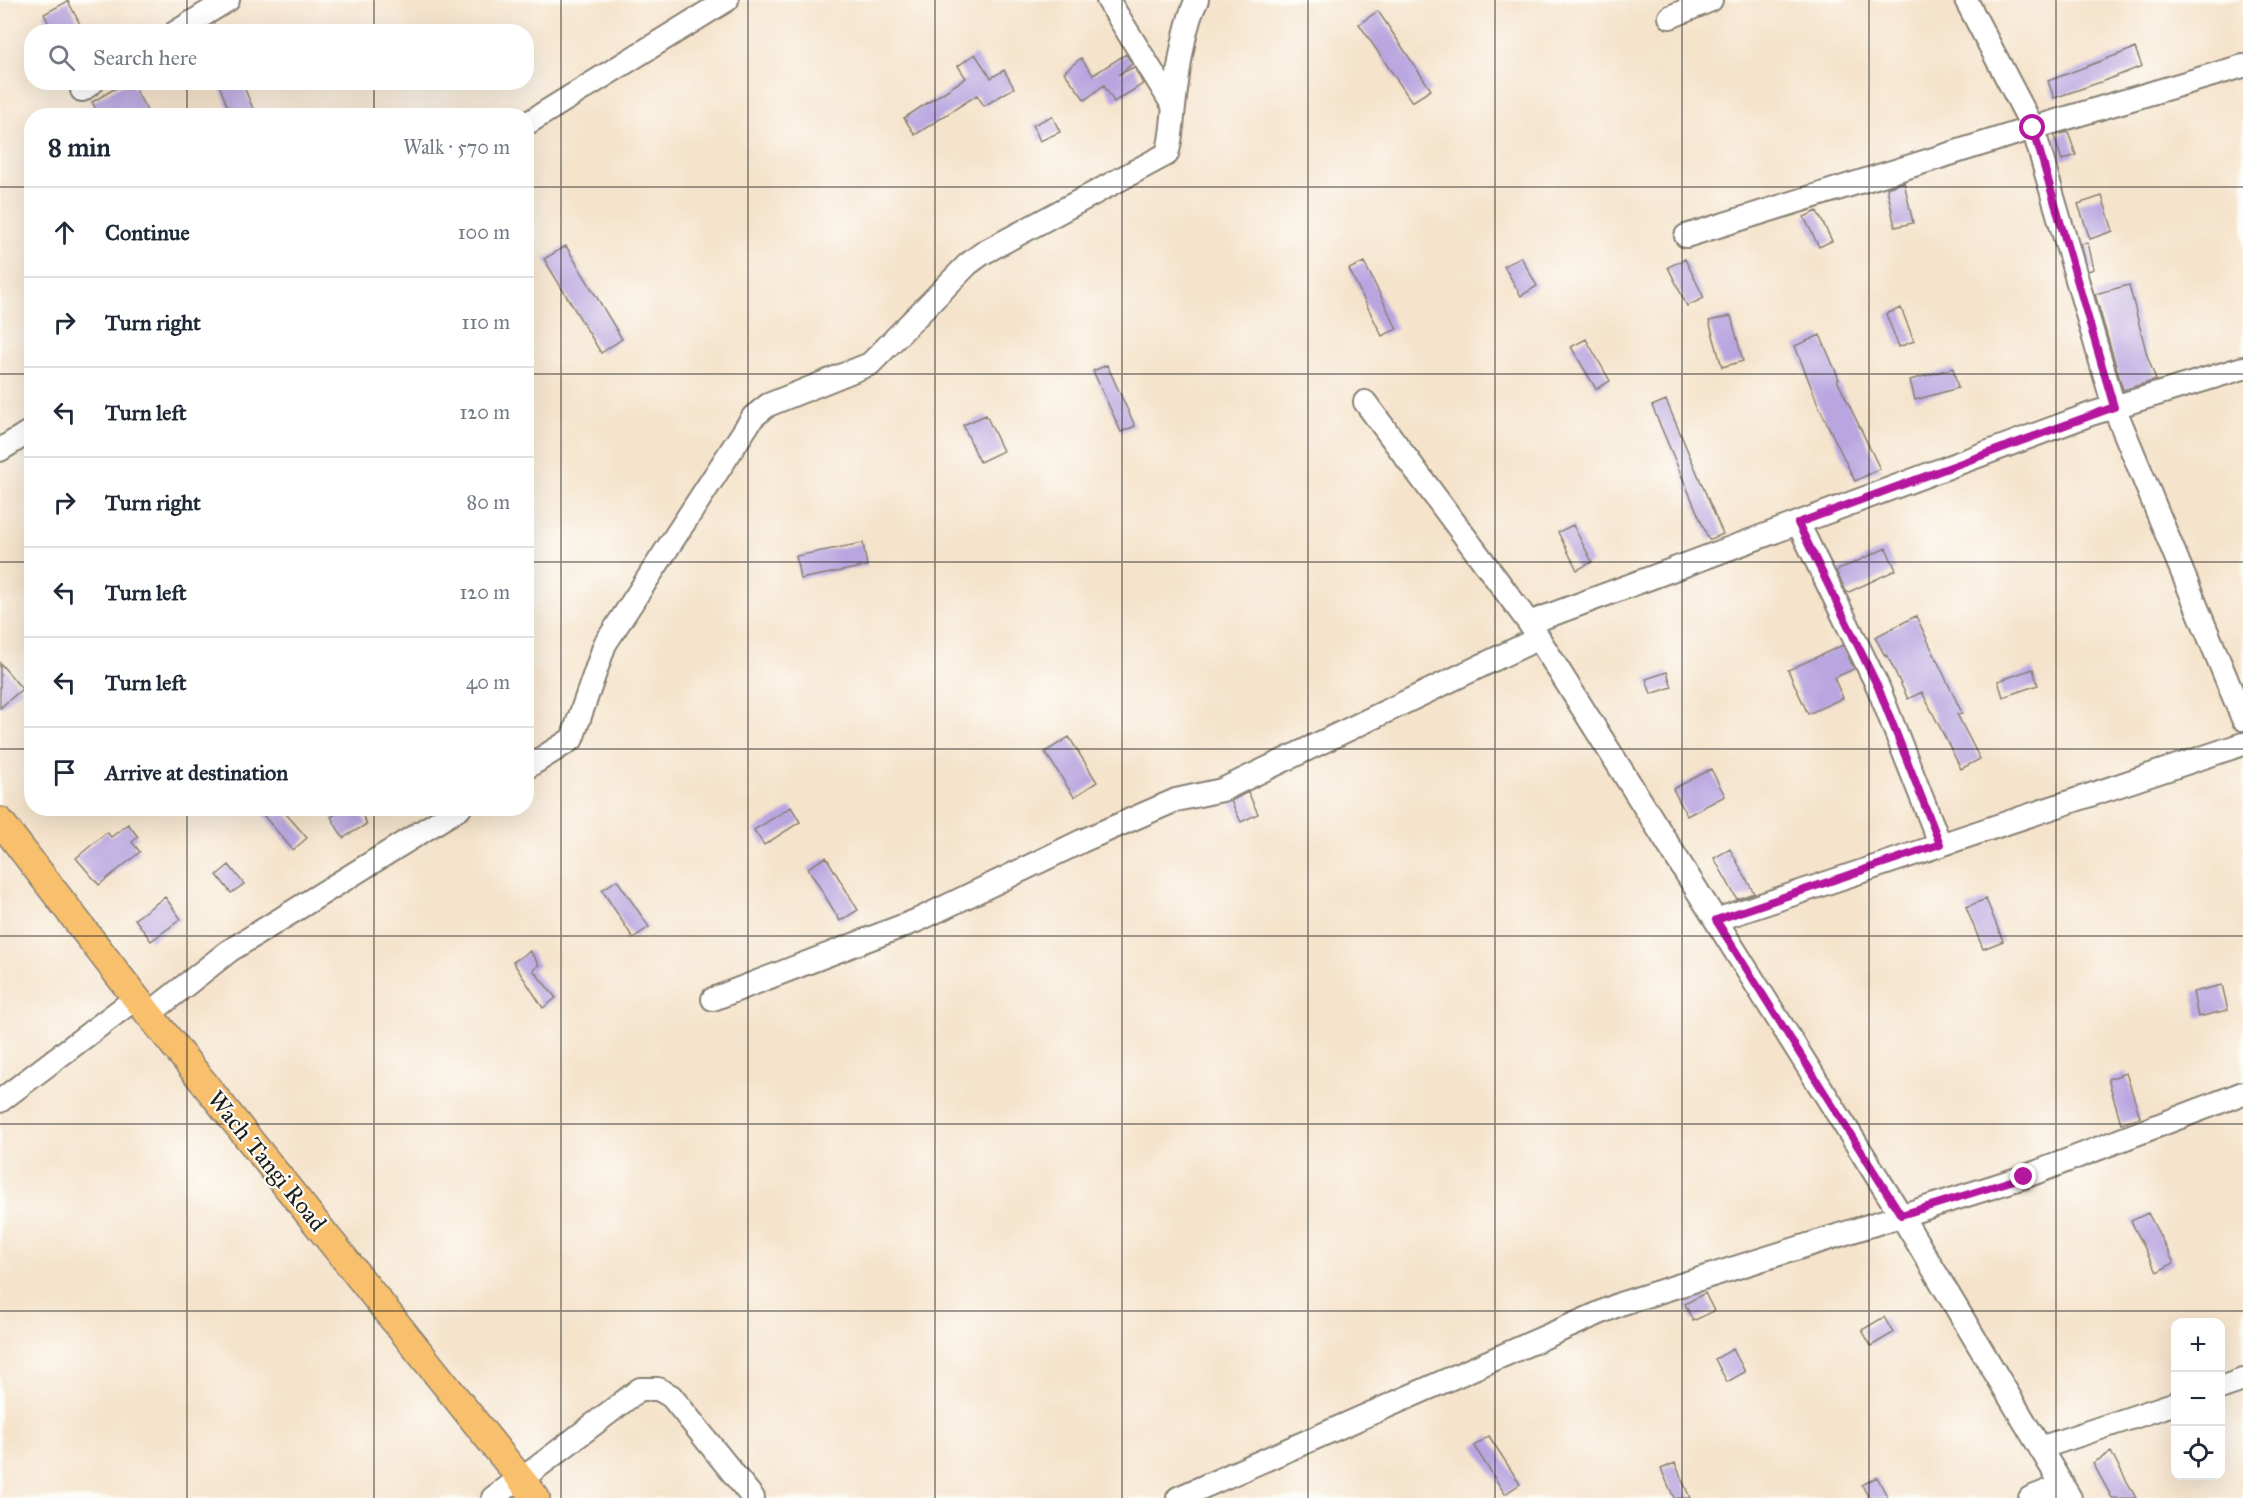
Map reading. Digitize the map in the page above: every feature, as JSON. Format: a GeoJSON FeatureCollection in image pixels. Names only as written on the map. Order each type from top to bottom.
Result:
{"type":"FeatureCollection","features":[{"type":"Feature","properties":{"kind":"main road","name":"Wach Tangi Road"},"geometry":{"type":"LineString","coordinates":[[0,821],[143,1006],[529,1482]]}},
{"type":"Feature","properties":{"kind":"street"},"geometry":{"type":"LineString","coordinates":[[189,24],[228,0]]}},
{"type":"Feature","properties":{"kind":"street"},"geometry":{"type":"LineString","coordinates":[[534,119],[727,0]]}},
{"type":"Feature","properties":{"kind":"street"},"geometry":{"type":"LineString","coordinates":[[1108,0],[1174,106]]}},
{"type":"Feature","properties":{"kind":"street"},"geometry":{"type":"LineString","coordinates":[[534,763],[572,740],[605,644],[753,417],[760,410],[870,364],[968,264],[983,252],[1167,154],[1172,140],[1174,106],[1187,27],[1197,0]]}},
{"type":"Feature","properties":{"kind":"street"},"geometry":{"type":"LineString","coordinates":[[1670,17],[1711,0]]}},
{"type":"Feature","properties":{"kind":"street"},"geometry":{"type":"LineString","coordinates":[[1966,0],[2033,128],[2114,407],[2243,719]]}},
{"type":"Feature","properties":{"kind":"street"},"geometry":{"type":"LineString","coordinates":[[1686,236],[2033,128],[2243,66]]}},
{"type":"Feature","properties":{"kind":"street"},"geometry":{"type":"LineString","coordinates":[[713,999],[918,920],[1082,841],[1176,800],[1221,790],[1534,631],[1798,523],[2114,407],[2243,368]]}},
{"type":"Feature","properties":{"kind":"street"},"geometry":{"type":"LineString","coordinates":[[1365,402],[1534,631],[1901,1215],[2066,1492],[2030,1498]]}},
{"type":"Feature","properties":{"kind":"street"},"geometry":{"type":"LineString","coordinates":[[0,450],[24,435]]}},
{"type":"Feature","properties":{"kind":"street"},"geometry":{"type":"LineString","coordinates":[[1798,523],[1878,687],[1940,844]]}},
{"type":"Feature","properties":{"kind":"street"},"geometry":{"type":"LineString","coordinates":[[1716,920],[2243,744]]}},
{"type":"Feature","properties":{"kind":"street"},"geometry":{"type":"LineString","coordinates":[[0,1101],[229,951],[447,816]]}},
{"type":"Feature","properties":{"kind":"street"},"geometry":{"type":"LineString","coordinates":[[1178,1498],[1620,1304],[2024,1177],[2243,1093]]}},
{"type":"Feature","properties":{"kind":"street"},"geometry":{"type":"LineString","coordinates":[[2225,1386],[2243,1380]]}},
{"type":"Feature","properties":{"kind":"street"},"geometry":{"type":"LineString","coordinates":[[494,1498],[529,1482],[640,1389],[658,1389],[671,1396],[753,1498]]}},
{"type":"Feature","properties":{"kind":"street"},"geometry":{"type":"LineString","coordinates":[[2040,1448],[2171,1404]]}},
{"type":"Feature","properties":{"kind":"building"},"geometry":{"type":"Polygon","coordinates":[[[68,1],[80,24],[49,24],[44,14],[68,1]]]}},
{"type":"Feature","properties":{"kind":"building"},"geometry":{"type":"Polygon","coordinates":[[[1378,11],[1431,90],[1412,102],[1359,24],[1378,11]]]}},
{"type":"Feature","properties":{"kind":"building"},"geometry":{"type":"Polygon","coordinates":[[[2135,48],[2142,66],[2054,98],[2048,81],[2135,48]]]}},
{"type":"Feature","properties":{"kind":"building"},"geometry":{"type":"Polygon","coordinates":[[[975,54],[991,78],[1004,70],[1014,88],[984,106],[977,95],[915,135],[904,118],[966,78],[958,66],[975,54]]]}},
{"type":"Feature","properties":{"kind":"building"},"geometry":{"type":"Polygon","coordinates":[[[1126,54],[1132,64],[1118,75],[1134,67],[1143,84],[1114,102],[1104,85],[1085,100],[1064,72],[1081,58],[1093,75],[1126,54]]]}},
{"type":"Feature","properties":{"kind":"building"},"geometry":{"type":"Polygon","coordinates":[[[112,90],[135,90],[146,108],[95,108],[92,102],[112,90]]]}},
{"type":"Feature","properties":{"kind":"building"},"geometry":{"type":"Polygon","coordinates":[[[221,90],[245,90],[253,108],[228,108],[221,90]]]}},
{"type":"Feature","properties":{"kind":"building"},"geometry":{"type":"Polygon","coordinates":[[[1052,116],[1060,132],[1040,141],[1033,125],[1052,116]]]}},
{"type":"Feature","properties":{"kind":"building"},"geometry":{"type":"Polygon","coordinates":[[[2068,132],[2076,155],[2062,160],[2054,136],[2068,132]]]}},
{"type":"Feature","properties":{"kind":"building"},"geometry":{"type":"Polygon","coordinates":[[[1904,182],[1913,223],[1895,227],[1887,188],[1904,182]]]}},
{"type":"Feature","properties":{"kind":"building"},"geometry":{"type":"Polygon","coordinates":[[[2102,196],[2113,231],[2090,239],[2078,204],[2102,196]]]}},
{"type":"Feature","properties":{"kind":"building"},"geometry":{"type":"Polygon","coordinates":[[[1817,211],[1832,241],[1819,247],[1804,217],[1817,211]]]}},
{"type":"Feature","properties":{"kind":"building"},"geometry":{"type":"Polygon","coordinates":[[[2088,243],[2094,269],[2088,271],[2081,244],[2088,243]]]}},
{"type":"Feature","properties":{"kind":"building"},"geometry":{"type":"Polygon","coordinates":[[[566,246],[622,339],[601,353],[544,259],[566,246]]]}},
{"type":"Feature","properties":{"kind":"building"},"geometry":{"type":"Polygon","coordinates":[[[1521,257],[1537,286],[1521,296],[1504,266],[1521,257]]]}},
{"type":"Feature","properties":{"kind":"building"},"geometry":{"type":"Polygon","coordinates":[[[1685,259],[1704,298],[1687,306],[1668,267],[1685,259]]]}},
{"type":"Feature","properties":{"kind":"building"},"geometry":{"type":"Polygon","coordinates":[[[1364,262],[1397,329],[1382,336],[1349,269],[1364,262]]]}},
{"type":"Feature","properties":{"kind":"building"},"geometry":{"type":"Polygon","coordinates":[[[2129,285],[2147,355],[2156,380],[2123,390],[2095,294],[2129,285]]]}},
{"type":"Feature","properties":{"kind":"building"},"geometry":{"type":"Polygon","coordinates":[[[1901,308],[1914,341],[1899,347],[1886,314],[1901,308]]]}},
{"type":"Feature","properties":{"kind":"building"},"geometry":{"type":"Polygon","coordinates":[[[1731,316],[1743,361],[1722,367],[1709,321],[1731,316]]]}},
{"type":"Feature","properties":{"kind":"building"},"geometry":{"type":"Polygon","coordinates":[[[1820,335],[1839,379],[1837,380],[1880,469],[1855,481],[1819,407],[1795,346],[1820,335]]]}},
{"type":"Feature","properties":{"kind":"building"},"geometry":{"type":"Polygon","coordinates":[[[1586,339],[1610,381],[1596,389],[1571,347],[1586,339]]]}},
{"type":"Feature","properties":{"kind":"building"},"geometry":{"type":"Polygon","coordinates":[[[1107,365],[1135,426],[1121,432],[1093,371],[1107,365]]]}},
{"type":"Feature","properties":{"kind":"building"},"geometry":{"type":"Polygon","coordinates":[[[1953,368],[1958,388],[1915,400],[1910,380],[1953,368]]]}},
{"type":"Feature","properties":{"kind":"building"},"geometry":{"type":"Polygon","coordinates":[[[1666,400],[1723,534],[1709,540],[1652,406],[1666,400]]]}},
{"type":"Feature","properties":{"kind":"building"},"geometry":{"type":"Polygon","coordinates":[[[986,415],[1003,451],[980,462],[963,425],[986,415]]]}},
{"type":"Feature","properties":{"kind":"building"},"geometry":{"type":"Polygon","coordinates":[[[1573,525],[1592,562],[1577,570],[1558,532],[1573,525]]]}},
{"type":"Feature","properties":{"kind":"building"},"geometry":{"type":"Polygon","coordinates":[[[863,543],[867,566],[800,579],[796,556],[863,543]]]}},
{"type":"Feature","properties":{"kind":"building"},"geometry":{"type":"Polygon","coordinates":[[[1886,548],[1896,570],[1847,593],[1836,571],[1886,548]]]}},
{"type":"Feature","properties":{"kind":"building"},"geometry":{"type":"Polygon","coordinates":[[[1916,616],[1962,713],[1957,714],[1980,759],[1961,769],[1922,692],[1908,699],[1887,655],[1885,656],[1875,637],[1916,616]]]}},
{"type":"Feature","properties":{"kind":"building"},"geometry":{"type":"Polygon","coordinates":[[[1843,645],[1854,669],[1834,678],[1843,698],[1808,714],[1788,670],[1843,645]]]}},
{"type":"Feature","properties":{"kind":"building"},"geometry":{"type":"Polygon","coordinates":[[[0,663],[22,689],[0,708],[0,663]]]}},
{"type":"Feature","properties":{"kind":"building"},"geometry":{"type":"Polygon","coordinates":[[[2033,669],[2038,685],[2003,697],[1998,681],[2033,669]]]}},
{"type":"Feature","properties":{"kind":"building"},"geometry":{"type":"Polygon","coordinates":[[[1667,672],[1672,687],[1651,694],[1646,679],[1667,672]]]}},
{"type":"Feature","properties":{"kind":"building"},"geometry":{"type":"Polygon","coordinates":[[[1069,737],[1097,782],[1074,797],[1045,752],[1069,737]]]}},
{"type":"Feature","properties":{"kind":"building"},"geometry":{"type":"Polygon","coordinates":[[[1711,769],[1725,796],[1687,816],[1673,789],[1711,769]]]}},
{"type":"Feature","properties":{"kind":"building"},"geometry":{"type":"Polygon","coordinates":[[[1248,792],[1258,814],[1241,822],[1231,801],[1248,792]]]}},
{"type":"Feature","properties":{"kind":"building"},"geometry":{"type":"Polygon","coordinates":[[[791,807],[800,822],[764,845],[754,830],[791,807]]]}},
{"type":"Feature","properties":{"kind":"building"},"geometry":{"type":"Polygon","coordinates":[[[264,816],[288,816],[307,838],[293,850],[264,816]]]}},
{"type":"Feature","properties":{"kind":"building"},"geometry":{"type":"Polygon","coordinates":[[[362,816],[367,824],[343,838],[331,817],[362,816]]]}},
{"type":"Feature","properties":{"kind":"building"},"geometry":{"type":"Polygon","coordinates":[[[128,824],[138,837],[132,842],[140,852],[99,885],[76,858],[107,832],[111,837],[128,824]]]}},
{"type":"Feature","properties":{"kind":"building"},"geometry":{"type":"Polygon","coordinates":[[[1730,849],[1754,893],[1737,899],[1714,858],[1730,849]]]}},
{"type":"Feature","properties":{"kind":"building"},"geometry":{"type":"Polygon","coordinates":[[[826,857],[858,910],[840,921],[808,868],[826,857]]]}},
{"type":"Feature","properties":{"kind":"building"},"geometry":{"type":"Polygon","coordinates":[[[229,865],[244,884],[231,893],[217,875],[229,865]]]}},
{"type":"Feature","properties":{"kind":"building"},"geometry":{"type":"Polygon","coordinates":[[[617,880],[649,927],[633,938],[602,890],[617,880]]]}},
{"type":"Feature","properties":{"kind":"building"},"geometry":{"type":"Polygon","coordinates":[[[165,897],[181,919],[151,941],[135,919],[165,897]]]}},
{"type":"Feature","properties":{"kind":"building"},"geometry":{"type":"Polygon","coordinates":[[[1986,899],[2003,941],[1983,949],[1966,907],[1986,899]]]}},
{"type":"Feature","properties":{"kind":"building"},"geometry":{"type":"Polygon","coordinates":[[[530,951],[539,965],[533,970],[556,998],[543,1008],[513,962],[530,951]]]}},
{"type":"Feature","properties":{"kind":"building"},"geometry":{"type":"Polygon","coordinates":[[[2222,985],[2228,1010],[2198,1017],[2193,992],[2222,985]]]}},
{"type":"Feature","properties":{"kind":"building"},"geometry":{"type":"Polygon","coordinates":[[[2126,1073],[2140,1117],[2121,1123],[2108,1079],[2126,1073]]]}},
{"type":"Feature","properties":{"kind":"building"},"geometry":{"type":"Polygon","coordinates":[[[2148,1213],[2174,1263],[2157,1272],[2131,1221],[2148,1213]]]}},
{"type":"Feature","properties":{"kind":"building"},"geometry":{"type":"Polygon","coordinates":[[[1705,1293],[1714,1311],[1693,1321],[1685,1304],[1705,1293]]]}},
{"type":"Feature","properties":{"kind":"building"},"geometry":{"type":"Polygon","coordinates":[[[1884,1317],[1893,1333],[1871,1346],[1862,1330],[1884,1317]]]}},
{"type":"Feature","properties":{"kind":"building"},"geometry":{"type":"Polygon","coordinates":[[[1733,1349],[1745,1372],[1727,1382],[1715,1359],[1733,1349]]]}},
{"type":"Feature","properties":{"kind":"building"},"geometry":{"type":"Polygon","coordinates":[[[1489,1436],[1520,1484],[1505,1494],[1474,1446],[1489,1436]]]}},
{"type":"Feature","properties":{"kind":"building"},"geometry":{"type":"Polygon","coordinates":[[[2111,1452],[2136,1498],[2112,1498],[2093,1463],[2111,1452]]]}},
{"type":"Feature","properties":{"kind":"building"},"geometry":{"type":"Polygon","coordinates":[[[1675,1463],[1690,1498],[1674,1498],[1661,1469],[1675,1463]]]}},
{"type":"Feature","properties":{"kind":"building"},"geometry":{"type":"Polygon","coordinates":[[[1877,1477],[1888,1498],[1869,1498],[1862,1485],[1877,1477]]]}},
{"type":"Feature","properties":{"kind":"route"},"geometry":{"type":"LineString","coordinates":[[2024,1177],[1901,1215],[1716,920],[1940,844],[1878,687],[1798,523],[2114,407],[2033,128]]}}]}
